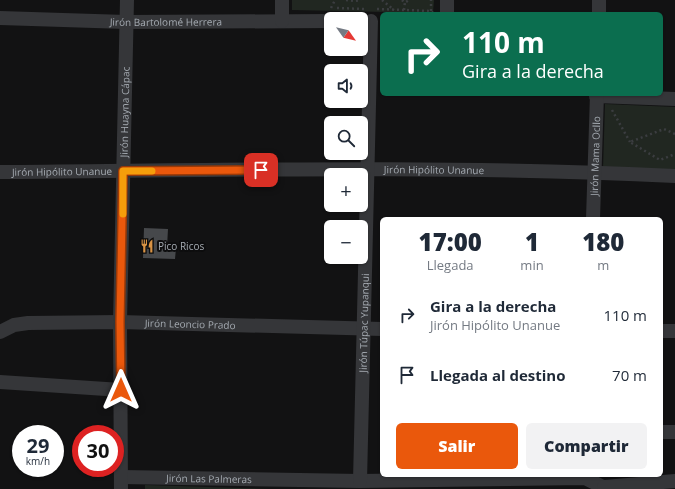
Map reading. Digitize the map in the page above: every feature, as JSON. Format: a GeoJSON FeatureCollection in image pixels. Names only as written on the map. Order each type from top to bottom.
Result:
{"type":"FeatureCollection","features":[{"type":"Feature","properties":{"kind":"street","name":"Jirón Huayna Cápac"},"geometry":{"type":"LineString","coordinates":[[121,483],[120,322],[127,0]]}},
{"type":"Feature","properties":{"kind":"street"},"geometry":{"type":"LineString","coordinates":[[282,0],[282,21]]}},
{"type":"Feature","properties":{"kind":"street"},"geometry":{"type":"LineString","coordinates":[[446,12],[447,0]]}},
{"type":"Feature","properties":{"kind":"street"},"geometry":{"type":"LineString","coordinates":[[599,0],[599,12]]}},
{"type":"Feature","properties":{"kind":"street","name":"Jirón Bartolomé Herrera"},"geometry":{"type":"LineString","coordinates":[[0,18],[126,22],[324,21]]}},
{"type":"Feature","properties":{"kind":"street","name":"Jirón Túpac Yupanqui"},"geometry":{"type":"LineString","coordinates":[[368,169],[371,21]]}},
{"type":"Feature","properties":{"kind":"street","name":"Jirón Mama Ocllo"},"geometry":{"type":"LineString","coordinates":[[593,217],[596,96]]}},
{"type":"Feature","properties":{"kind":"street"},"geometry":{"type":"LineString","coordinates":[[612,96],[675,100]]}},
{"type":"Feature","properties":{"kind":"street","name":"Jirón Hipólito Unanue"},"geometry":{"type":"LineString","coordinates":[[0,172],[324,169]]}},
{"type":"Feature","properties":{"kind":"street","name":"Jirón Hipólito Unanue"},"geometry":{"type":"LineString","coordinates":[[368,169],[594,172],[675,176]]}},
{"type":"Feature","properties":{"kind":"street","name":"Jirón Túpac Yupanqui"},"geometry":{"type":"LineString","coordinates":[[360,481],[367,212]]}},
{"type":"Feature","properties":{"kind":"street","name":"Jirón Leoncio Prado"},"geometry":{"type":"LineString","coordinates":[[0,332],[14,325],[28,323],[120,322],[380,329]]}},
{"type":"Feature","properties":{"kind":"street"},"geometry":{"type":"LineString","coordinates":[[663,331],[675,331]]}},
{"type":"Feature","properties":{"kind":"street"},"geometry":{"type":"LineString","coordinates":[[0,382],[121,390]]}},
{"type":"Feature","properties":{"kind":"street"},"geometry":{"type":"LineString","coordinates":[[663,432],[675,432]]}},
{"type":"Feature","properties":{"kind":"street","name":"Jirón Las Palmeras"},"geometry":{"type":"LineString","coordinates":[[121,483],[345,485],[360,481],[585,481]]}},
{"type":"Feature","properties":{"kind":"street"},"geometry":{"type":"LineString","coordinates":[[585,481],[606,488],[675,481]]}},
{"type":"Feature","properties":{"kind":"path"},"geometry":{"type":"LineString","coordinates":[[335,0],[331,8],[430,11],[431,0]]}},
{"type":"Feature","properties":{"kind":"path"},"geometry":{"type":"LineString","coordinates":[[346,0],[361,0]]}},
{"type":"Feature","properties":{"kind":"path"},"geometry":{"type":"LineString","coordinates":[[382,0],[394,10]]}},
{"type":"Feature","properties":{"kind":"path"},"geometry":{"type":"LineString","coordinates":[[404,10],[403,1],[406,2],[409,0]]}},
{"type":"Feature","properties":{"kind":"path"},"geometry":{"type":"LineString","coordinates":[[611,108],[618,109]]}},
{"type":"Feature","properties":{"kind":"path"},"geometry":{"type":"LineString","coordinates":[[611,108],[611,116]]}},
{"type":"Feature","properties":{"kind":"path"},"geometry":{"type":"LineString","coordinates":[[611,108],[630,142],[660,160],[675,154]]}},
{"type":"Feature","properties":{"kind":"path"},"geometry":{"type":"LineString","coordinates":[[630,142],[664,129],[675,134]]}},
{"type":"Feature","properties":{"kind":"shaded area"},"geometry":{"type":"Polygon","coordinates":[[[292,0],[434,0],[433,12],[292,10],[292,0]]]}},
{"type":"Feature","properties":{"kind":"shaded area"},"geometry":{"type":"Polygon","coordinates":[[[605,104],[675,107],[675,170],[603,168],[605,104]]]}},
{"type":"Feature","properties":{"kind":"shaded area"},"geometry":{"type":"Polygon","coordinates":[[[145,485],[270,489],[145,489],[145,485]]]}},
{"type":"Feature","properties":{"kind":"building"},"geometry":{"type":"Polygon","coordinates":[[[144,228],[168,229],[167,247],[176,248],[175,259],[143,258],[144,228]]]}},
{"type":"Feature","properties":{"kind":"slow traffic"},"geometry":{"type":"LineString","coordinates":[[123,214],[123,171],[152,171]]}},
{"type":"Feature","properties":{"kind":"place","name":"Pico Ricos"},"geometry":{"type":"Point","coordinates":[147,246]}},
{"type":"Feature","properties":{"kind":"route"},"geometry":{"type":"LineString","coordinates":[[121,390],[120,322],[123,171],[261,170]]}}]}
